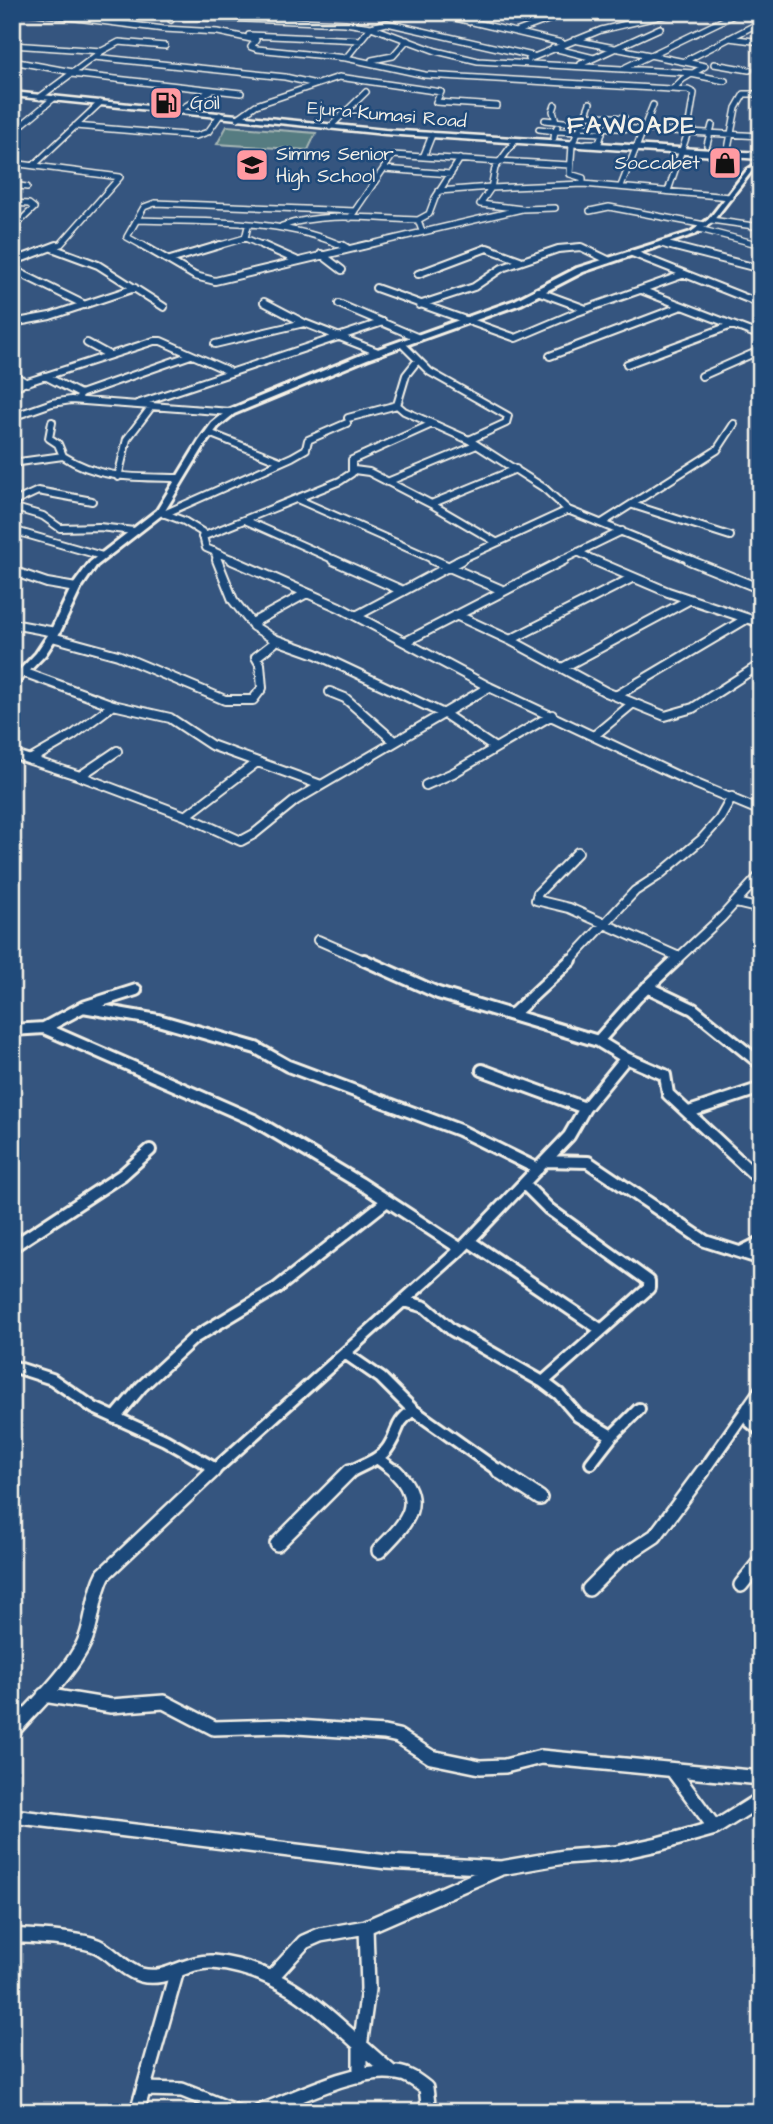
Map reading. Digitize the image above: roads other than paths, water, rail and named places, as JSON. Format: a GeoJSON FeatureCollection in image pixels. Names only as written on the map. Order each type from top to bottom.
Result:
{"type":"FeatureCollection","features":[{"type":"Feature","properties":{"kind":"main road","name":"Ejura-Kumasi Road"},"geometry":{"type":"LineString","coordinates":[[12,94],[330,127],[761,156]]}},
{"type":"Feature","properties":{"kind":"street"},"geometry":{"type":"LineString","coordinates":[[29,12],[164,29],[361,40]]}},
{"type":"Feature","properties":{"kind":"street"},"geometry":{"type":"LineString","coordinates":[[430,12],[444,13],[468,22],[563,43]]}},
{"type":"Feature","properties":{"kind":"street"},"geometry":{"type":"LineString","coordinates":[[468,22],[491,12]]}},
{"type":"Feature","properties":{"kind":"street"},"geometry":{"type":"LineString","coordinates":[[514,32],[570,12]]}},
{"type":"Feature","properties":{"kind":"street"},"geometry":{"type":"LineString","coordinates":[[518,64],[563,43],[615,25],[678,12]]}},
{"type":"Feature","properties":{"kind":"street"},"geometry":{"type":"LineString","coordinates":[[622,68],[741,12],[761,20]]}},
{"type":"Feature","properties":{"kind":"street"},"geometry":{"type":"LineString","coordinates":[[138,13],[173,16],[246,15],[371,27],[467,59],[693,73],[724,81]]}},
{"type":"Feature","properties":{"kind":"street"},"geometry":{"type":"LineString","coordinates":[[640,15],[651,17]]}},
{"type":"Feature","properties":{"kind":"street"},"geometry":{"type":"LineString","coordinates":[[164,29],[173,16]]}},
{"type":"Feature","properties":{"kind":"street"},"geometry":{"type":"LineString","coordinates":[[685,61],[761,20]]}},
{"type":"Feature","properties":{"kind":"street"},"geometry":{"type":"LineString","coordinates":[[346,58],[371,27],[394,23],[533,56]]}},
{"type":"Feature","properties":{"kind":"street"},"geometry":{"type":"LineString","coordinates":[[577,66],[660,28]]}},
{"type":"Feature","properties":{"kind":"street"},"geometry":{"type":"LineString","coordinates":[[234,34],[256,40],[251,47],[253,48],[346,58],[425,75],[674,88],[694,93],[688,131],[668,191]]}},
{"type":"Feature","properties":{"kind":"street"},"geometry":{"type":"LineString","coordinates":[[729,38],[761,42]]}},
{"type":"Feature","properties":{"kind":"street"},"geometry":{"type":"LineString","coordinates":[[370,60],[401,53],[407,40]]}},
{"type":"Feature","properties":{"kind":"street"},"geometry":{"type":"LineString","coordinates":[[574,40],[705,66]]}},
{"type":"Feature","properties":{"kind":"street"},"geometry":{"type":"LineString","coordinates":[[40,97],[102,51],[119,42],[165,46]]}},
{"type":"Feature","properties":{"kind":"street"},"geometry":{"type":"LineString","coordinates":[[12,45],[102,51]]}},
{"type":"Feature","properties":{"kind":"street"},"geometry":{"type":"LineString","coordinates":[[553,48],[595,58]]}},
{"type":"Feature","properties":{"kind":"street"},"geometry":{"type":"LineString","coordinates":[[94,57],[285,77],[318,84]]}},
{"type":"Feature","properties":{"kind":"street"},"geometry":{"type":"LineString","coordinates":[[674,88],[705,66],[726,58]]}},
{"type":"Feature","properties":{"kind":"street"},"geometry":{"type":"LineString","coordinates":[[12,61],[49,65],[72,73],[241,93]]}},
{"type":"Feature","properties":{"kind":"street"},"geometry":{"type":"LineString","coordinates":[[516,80],[518,64]]}},
{"type":"Feature","properties":{"kind":"street"},"geometry":{"type":"LineString","coordinates":[[714,64],[750,70]]}},
{"type":"Feature","properties":{"kind":"street"},"geometry":{"type":"LineString","coordinates":[[238,118],[256,105],[344,77],[441,92],[436,102],[497,106]]}},
{"type":"Feature","properties":{"kind":"street"},"geometry":{"type":"LineString","coordinates":[[178,111],[212,89]]}},
{"type":"Feature","properties":{"kind":"street"},"geometry":{"type":"LineString","coordinates":[[330,127],[366,92]]}},
{"type":"Feature","properties":{"kind":"street"},"geometry":{"type":"LineString","coordinates":[[727,154],[736,108],[744,94],[761,94]]}},
{"type":"Feature","properties":{"kind":"street"},"geometry":{"type":"LineString","coordinates":[[12,133],[54,98]]}},
{"type":"Feature","properties":{"kind":"street"},"geometry":{"type":"LineString","coordinates":[[34,165],[100,103]]}},
{"type":"Feature","properties":{"kind":"street"},"geometry":{"type":"LineString","coordinates":[[583,184],[583,178],[570,174],[570,165],[573,144],[590,103]]}},
{"type":"Feature","properties":{"kind":"street"},"geometry":{"type":"LineString","coordinates":[[555,105],[553,111],[556,115],[556,129]]}},
{"type":"Feature","properties":{"kind":"street"},"geometry":{"type":"LineString","coordinates":[[621,186],[638,149],[653,105]]}},
{"type":"Feature","properties":{"kind":"street"},"geometry":{"type":"LineString","coordinates":[[75,126],[196,136],[208,132],[220,115]]}},
{"type":"Feature","properties":{"kind":"street"},"geometry":{"type":"LineString","coordinates":[[586,116],[624,118]]}},
{"type":"Feature","properties":{"kind":"street"},"geometry":{"type":"LineString","coordinates":[[545,120],[556,129],[581,127],[602,134]]}},
{"type":"Feature","properties":{"kind":"street"},"geometry":{"type":"LineString","coordinates":[[12,122],[24,123]]}},
{"type":"Feature","properties":{"kind":"street"},"geometry":{"type":"LineString","coordinates":[[707,145],[712,125]]}},
{"type":"Feature","properties":{"kind":"street"},"geometry":{"type":"LineString","coordinates":[[539,129],[605,126],[761,136]]}},
{"type":"Feature","properties":{"kind":"street"},"geometry":{"type":"LineString","coordinates":[[599,143],[605,126]]}},
{"type":"Feature","properties":{"kind":"street"},"geometry":{"type":"LineString","coordinates":[[424,155],[432,135]]}},
{"type":"Feature","properties":{"kind":"street"},"geometry":{"type":"LineString","coordinates":[[515,141],[495,168],[491,188],[480,204],[522,209],[555,208]]}},
{"type":"Feature","properties":{"kind":"street"},"geometry":{"type":"LineString","coordinates":[[573,144],[629,145]]}},
{"type":"Feature","properties":{"kind":"street"},"geometry":{"type":"LineString","coordinates":[[350,218],[393,155],[570,165]]}},
{"type":"Feature","properties":{"kind":"street"},"geometry":{"type":"LineString","coordinates":[[278,228],[304,220],[418,220],[429,214],[439,191],[460,159]]}},
{"type":"Feature","properties":{"kind":"street"},"geometry":{"type":"LineString","coordinates":[[12,163],[120,177],[66,240],[52,248],[12,262]]}},
{"type":"Feature","properties":{"kind":"street"},"geometry":{"type":"LineString","coordinates":[[162,513],[180,478],[209,433],[231,412],[379,352],[518,302],[573,273],[661,244],[705,225],[749,171],[761,163]]}},
{"type":"Feature","properties":{"kind":"street"},"geometry":{"type":"LineString","coordinates":[[384,169],[452,174]]}},
{"type":"Feature","properties":{"kind":"street"},"geometry":{"type":"LineString","coordinates":[[439,191],[583,184],[730,197]]}},
{"type":"Feature","properties":{"kind":"street"},"geometry":{"type":"LineString","coordinates":[[12,185],[27,187]]}},
{"type":"Feature","properties":{"kind":"street"},"geometry":{"type":"LineString","coordinates":[[12,203],[29,204],[34,208],[12,229]]}},
{"type":"Feature","properties":{"kind":"street"},"geometry":{"type":"LineString","coordinates":[[355,211],[155,203],[144,207],[127,237],[208,281],[522,209]]}},
{"type":"Feature","properties":{"kind":"street"},"geometry":{"type":"LineString","coordinates":[[590,211],[609,206],[705,225],[761,245]]}},
{"type":"Feature","properties":{"kind":"street"},"geometry":{"type":"LineString","coordinates":[[138,220],[278,228],[315,233],[347,248]]}},
{"type":"Feature","properties":{"kind":"street"},"geometry":{"type":"LineString","coordinates":[[418,220],[422,230]]}},
{"type":"Feature","properties":{"kind":"street"},"geometry":{"type":"LineString","coordinates":[[705,225],[761,227]]}},
{"type":"Feature","properties":{"kind":"street"},"geometry":{"type":"LineString","coordinates":[[245,238],[248,226]]}},
{"type":"Feature","properties":{"kind":"street"},"geometry":{"type":"LineString","coordinates":[[170,260],[245,238],[296,260]]}},
{"type":"Feature","properties":{"kind":"street"},"geometry":{"type":"LineString","coordinates":[[661,244],[761,269]]}},
{"type":"Feature","properties":{"kind":"street"},"geometry":{"type":"LineString","coordinates":[[419,305],[482,284],[491,273],[520,260],[575,247],[608,260]]}},
{"type":"Feature","properties":{"kind":"street"},"geometry":{"type":"LineString","coordinates":[[52,248],[98,265],[164,307]]}},
{"type":"Feature","properties":{"kind":"street"},"geometry":{"type":"LineString","coordinates":[[418,274],[487,248],[520,260]]}},
{"type":"Feature","properties":{"kind":"street"},"geometry":{"type":"LineString","coordinates":[[632,253],[761,304]]}},
{"type":"Feature","properties":{"kind":"street"},"geometry":{"type":"LineString","coordinates":[[321,254],[342,270]]}},
{"type":"Feature","properties":{"kind":"street"},"geometry":{"type":"LineString","coordinates":[[12,269],[85,305]]}},
{"type":"Feature","properties":{"kind":"street"},"geometry":{"type":"LineString","coordinates":[[376,288],[516,338],[586,309],[685,274]]}},
{"type":"Feature","properties":{"kind":"street"},"geometry":{"type":"LineString","coordinates":[[12,323],[85,305],[135,288]]}},
{"type":"Feature","properties":{"kind":"street"},"geometry":{"type":"LineString","coordinates":[[642,290],[761,336]]}},
{"type":"Feature","properties":{"kind":"street"},"geometry":{"type":"LineString","coordinates":[[537,291],[586,309]]}},
{"type":"Feature","properties":{"kind":"street"},"geometry":{"type":"LineString","coordinates":[[264,302],[304,323],[379,352]]}},
{"type":"Feature","properties":{"kind":"street"},"geometry":{"type":"LineString","coordinates":[[339,304],[419,338]]}},
{"type":"Feature","properties":{"kind":"street"},"geometry":{"type":"LineString","coordinates":[[550,356],[682,306]]}},
{"type":"Feature","properties":{"kind":"street"},"geometry":{"type":"LineString","coordinates":[[137,404],[383,322]]}},
{"type":"Feature","properties":{"kind":"street"},"geometry":{"type":"LineString","coordinates":[[215,344],[304,323]]}},
{"type":"Feature","properties":{"kind":"street"},"geometry":{"type":"LineString","coordinates":[[627,364],[732,325]]}},
{"type":"Feature","properties":{"kind":"street"},"geometry":{"type":"LineString","coordinates":[[12,387],[161,341],[231,372]]}},
{"type":"Feature","properties":{"kind":"street"},"geometry":{"type":"LineString","coordinates":[[87,343],[109,355]]}},
{"type":"Feature","properties":{"kind":"street"},"geometry":{"type":"LineString","coordinates":[[402,344],[430,372],[508,416],[506,423],[469,440]]}},
{"type":"Feature","properties":{"kind":"street"},"geometry":{"type":"LineString","coordinates":[[702,376],[761,350]]}},
{"type":"Feature","properties":{"kind":"street"},"geometry":{"type":"LineString","coordinates":[[12,417],[79,397],[191,355]]}},
{"type":"Feature","properties":{"kind":"street"},"geometry":{"type":"LineString","coordinates":[[397,405],[406,374],[417,361]]}},
{"type":"Feature","properties":{"kind":"street"},"geometry":{"type":"LineString","coordinates":[[12,374],[27,383]]}},
{"type":"Feature","properties":{"kind":"street"},"geometry":{"type":"LineString","coordinates":[[46,376],[79,397],[231,412]]}},
{"type":"Feature","properties":{"kind":"street"},"geometry":{"type":"LineString","coordinates":[[12,684],[53,635],[76,588],[102,556],[134,531],[162,513],[303,452],[308,440],[347,421],[397,405]]}},
{"type":"Feature","properties":{"kind":"street"},"geometry":{"type":"LineString","coordinates":[[397,405],[410,415],[469,440],[544,488],[568,510],[761,589]]}},
{"type":"Feature","properties":{"kind":"street"},"geometry":{"type":"LineString","coordinates":[[118,477],[127,439],[152,406]]}},
{"type":"Feature","properties":{"kind":"street"},"geometry":{"type":"LineString","coordinates":[[52,422],[48,438],[58,444],[63,456],[80,467],[118,477],[180,478]]}},
{"type":"Feature","properties":{"kind":"street"},"geometry":{"type":"LineString","coordinates":[[354,470],[352,460],[432,424]]}},
{"type":"Feature","properties":{"kind":"street"},"geometry":{"type":"LineString","coordinates":[[602,523],[717,450],[734,425]]}},
{"type":"Feature","properties":{"kind":"street"},"geometry":{"type":"LineString","coordinates":[[209,433],[280,461]]}},
{"type":"Feature","properties":{"kind":"street"},"geometry":{"type":"LineString","coordinates":[[387,482],[477,445]]}},
{"type":"Feature","properties":{"kind":"street"},"geometry":{"type":"LineString","coordinates":[[12,463],[63,456]]}},
{"type":"Feature","properties":{"kind":"street"},"geometry":{"type":"LineString","coordinates":[[431,504],[516,469]]}},
{"type":"Feature","properties":{"kind":"street"},"geometry":{"type":"LineString","coordinates":[[354,470],[369,472],[496,542]]}},
{"type":"Feature","properties":{"kind":"street"},"geometry":{"type":"LineString","coordinates":[[202,537],[297,499],[349,476],[354,470]]}},
{"type":"Feature","properties":{"kind":"street"},"geometry":{"type":"LineString","coordinates":[[12,505],[38,491],[92,501]]}},
{"type":"Feature","properties":{"kind":"street"},"geometry":{"type":"LineString","coordinates":[[297,499],[502,590]]}},
{"type":"Feature","properties":{"kind":"street"},"geometry":{"type":"LineString","coordinates":[[12,505],[47,518],[60,528],[99,527],[134,531]]}},
{"type":"Feature","properties":{"kind":"street"},"geometry":{"type":"LineString","coordinates":[[633,505],[730,536]]}},
{"type":"Feature","properties":{"kind":"street"},"geometry":{"type":"LineString","coordinates":[[356,616],[449,565],[568,510]]}},
{"type":"Feature","properties":{"kind":"street"},"geometry":{"type":"LineString","coordinates":[[162,513],[202,532],[204,546],[214,551],[356,616],[489,687],[682,778],[761,811]]}},
{"type":"Feature","properties":{"kind":"street"},"geometry":{"type":"LineString","coordinates":[[247,521],[403,591]]}},
{"type":"Feature","properties":{"kind":"street"},"geometry":{"type":"LineString","coordinates":[[12,530],[102,556]]}},
{"type":"Feature","properties":{"kind":"street"},"geometry":{"type":"LineString","coordinates":[[405,642],[502,590],[622,531]]}},
{"type":"Feature","properties":{"kind":"street"},"geometry":{"type":"LineString","coordinates":[[214,551],[228,591],[241,615],[252,624],[274,639],[316,654],[446,715],[495,748]]}},
{"type":"Feature","properties":{"kind":"street"},"geometry":{"type":"LineString","coordinates":[[578,552],[630,579],[687,601],[761,623]]}},
{"type":"Feature","properties":{"kind":"street"},"geometry":{"type":"LineString","coordinates":[[12,571],[47,583],[76,588]]}},
{"type":"Feature","properties":{"kind":"street"},"geometry":{"type":"LineString","coordinates":[[510,640],[630,579]]}},
{"type":"Feature","properties":{"kind":"street"},"geometry":{"type":"LineString","coordinates":[[252,624],[307,593]]}},
{"type":"Feature","properties":{"kind":"street"},"geometry":{"type":"LineString","coordinates":[[564,667],[687,601]]}},
{"type":"Feature","properties":{"kind":"street"},"geometry":{"type":"LineString","coordinates":[[456,615],[564,667],[632,704],[665,716],[682,713],[761,664]]}},
{"type":"Feature","properties":{"kind":"street"},"geometry":{"type":"LineString","coordinates":[[616,696],[746,619]]}},
{"type":"Feature","properties":{"kind":"street"},"geometry":{"type":"LineString","coordinates":[[12,624],[118,655],[225,700],[245,702],[253,700],[262,688],[260,664],[256,657],[274,643],[274,639]]}},
{"type":"Feature","properties":{"kind":"street"},"geometry":{"type":"LineString","coordinates":[[23,672],[130,712],[160,714],[190,727],[195,737],[211,746],[321,785]]}},
{"type":"Feature","properties":{"kind":"street"},"geometry":{"type":"LineString","coordinates":[[12,754],[80,776],[186,816],[241,841],[267,824],[280,810],[394,741],[421,730],[489,687]]}},
{"type":"Feature","properties":{"kind":"street"},"geometry":{"type":"LineString","coordinates":[[330,692],[345,698],[394,741]]}},
{"type":"Feature","properties":{"kind":"street"},"geometry":{"type":"LineString","coordinates":[[595,735],[632,704]]}},
{"type":"Feature","properties":{"kind":"street"},"geometry":{"type":"LineString","coordinates":[[30,760],[73,735],[113,705]]}},
{"type":"Feature","properties":{"kind":"street"},"geometry":{"type":"LineString","coordinates":[[426,785],[453,773],[552,715]]}},
{"type":"Feature","properties":{"kind":"street"},"geometry":{"type":"LineString","coordinates":[[80,776],[117,751]]}},
{"type":"Feature","properties":{"kind":"street"},"geometry":{"type":"LineString","coordinates":[[186,816],[257,762]]}},
{"type":"Feature","properties":{"kind":"street"},"geometry":{"type":"LineString","coordinates":[[513,1014],[605,926],[642,885],[666,870],[702,839],[719,820],[732,797]]}},
{"type":"Feature","properties":{"kind":"street"},"geometry":{"type":"LineString","coordinates":[[578,852],[538,892],[536,900],[558,904],[680,957]]}},
{"type":"Feature","properties":{"kind":"street"},"geometry":{"type":"LineString","coordinates":[[598,1041],[617,1016],[736,903],[761,874]]}},
{"type":"Feature","properties":{"kind":"street"},"geometry":{"type":"LineString","coordinates":[[736,903],[761,909]]}},
{"type":"Feature","properties":{"kind":"street"},"geometry":{"type":"LineString","coordinates":[[318,940],[438,993],[598,1041],[626,1058],[665,1075],[668,1094],[759,1175]]}},
{"type":"Feature","properties":{"kind":"street"},"geometry":{"type":"LineString","coordinates":[[647,987],[693,1009],[761,1063]]}},
{"type":"Feature","properties":{"kind":"street"},"geometry":{"type":"LineString","coordinates":[[12,1030],[44,1028],[83,1007],[136,989]]}},
{"type":"Feature","properties":{"kind":"street"},"geometry":{"type":"LineString","coordinates":[[83,1007],[158,1020],[256,1048],[288,1066],[459,1130],[542,1165],[576,1159],[588,1162],[705,1241],[761,1259]]}},
{"type":"Feature","properties":{"kind":"street"},"geometry":{"type":"LineString","coordinates":[[44,1028],[254,1120],[465,1245],[600,1329]]}},
{"type":"Feature","properties":{"kind":"street"},"geometry":{"type":"LineString","coordinates":[[12,1732],[79,1653],[87,1638],[97,1585],[104,1573],[465,1245],[569,1136],[585,1108],[626,1058]]}},
{"type":"Feature","properties":{"kind":"street"},"geometry":{"type":"LineString","coordinates":[[482,1070],[585,1108]]}},
{"type":"Feature","properties":{"kind":"street"},"geometry":{"type":"LineString","coordinates":[[689,1112],[761,1088]]}},
{"type":"Feature","properties":{"kind":"street"},"geometry":{"type":"LineString","coordinates":[[12,1247],[122,1175],[150,1150]]}},
{"type":"Feature","properties":{"kind":"street"},"geometry":{"type":"LineString","coordinates":[[524,1184],[549,1209],[649,1282],[649,1288],[543,1382]]}},
{"type":"Feature","properties":{"kind":"street"},"geometry":{"type":"LineString","coordinates":[[115,1418],[141,1387],[194,1338],[277,1288],[387,1201]]}},
{"type":"Feature","properties":{"kind":"street"},"geometry":{"type":"LineString","coordinates":[[741,1252],[761,1242]]}},
{"type":"Feature","properties":{"kind":"street"},"geometry":{"type":"LineString","coordinates":[[405,1301],[425,1307],[461,1336],[543,1382],[559,1394],[578,1416],[612,1436]]}},
{"type":"Feature","properties":{"kind":"street"},"geometry":{"type":"LineString","coordinates":[[346,1354],[381,1378],[413,1410],[540,1498]]}},
{"type":"Feature","properties":{"kind":"street"},"geometry":{"type":"LineString","coordinates":[[12,1366],[33,1370],[52,1379],[115,1418],[155,1435],[216,1469]]}},
{"type":"Feature","properties":{"kind":"street"},"geometry":{"type":"LineString","coordinates":[[589,1589],[618,1560],[655,1536],[670,1519],[761,1389]]}},
{"type":"Feature","properties":{"kind":"street"},"geometry":{"type":"LineString","coordinates":[[748,1406],[749,1421],[761,1431]]}},
{"type":"Feature","properties":{"kind":"street"},"geometry":{"type":"LineString","coordinates":[[591,1463],[612,1436],[639,1409]]}},
{"type":"Feature","properties":{"kind":"street"},"geometry":{"type":"LineString","coordinates":[[277,1544],[349,1472],[377,1458],[389,1447],[398,1422],[413,1410]]}},
{"type":"Feature","properties":{"kind":"street"},"geometry":{"type":"LineString","coordinates":[[377,1458],[391,1466],[402,1477],[412,1495],[409,1519],[379,1551]]}},
{"type":"Feature","properties":{"kind":"street"},"geometry":{"type":"LineString","coordinates":[[741,1585],[761,1560]]}},
{"type":"Feature","properties":{"kind":"street"},"geometry":{"type":"LineString","coordinates":[[44,1695],[111,1706],[164,1702],[214,1728],[283,1726],[384,1733],[398,1736],[431,1757],[449,1763],[480,1767],[505,1766],[541,1756],[761,1778]]}},
{"type":"Feature","properties":{"kind":"street"},"geometry":{"type":"LineString","coordinates":[[673,1771],[715,1828]]}},
{"type":"Feature","properties":{"kind":"street"},"geometry":{"type":"LineString","coordinates":[[12,1816],[387,1863],[501,1868],[564,1857],[616,1853],[715,1828],[761,1799]]}},
{"type":"Feature","properties":{"kind":"street"},"geometry":{"type":"LineString","coordinates":[[271,1978],[303,1942],[366,1927],[501,1868]]}},
{"type":"Feature","properties":{"kind":"street"},"geometry":{"type":"LineString","coordinates":[[360,2076],[360,2047],[368,1989],[366,1927]]}},
{"type":"Feature","properties":{"kind":"street"},"geometry":{"type":"LineString","coordinates":[[12,1935],[101,1946],[135,1973],[145,1977],[176,1974],[201,1961],[215,1962],[271,1978],[302,1993],[360,2047],[391,2071],[416,2080],[426,2088],[429,2112]]}},
{"type":"Feature","properties":{"kind":"street"},"geometry":{"type":"LineString","coordinates":[[137,2112],[176,1974]]}},
{"type":"Feature","properties":{"kind":"street"},"geometry":{"type":"LineString","coordinates":[[259,2112],[360,2076],[391,2071]]}},
{"type":"Feature","properties":{"kind":"street"},"geometry":{"type":"LineString","coordinates":[[145,2089],[182,2090],[237,2112]]}},
{"type":"Feature","properties":{"kind":"place","name":"Goil"},"geometry":{"type":"Point","coordinates":[166,103]}},
{"type":"Feature","properties":{"kind":"place","name":"Soccabet"},"geometry":{"type":"Point","coordinates":[725,163]}},
{"type":"Feature","properties":{"kind":"place","name":"Simms Senior High School"},"geometry":{"type":"Point","coordinates":[252,165]}},
{"type":"Feature","properties":{"kind":"district","name":"FAWOADE"},"geometry":{"type":"Point","coordinates":[632,126]}}]}
